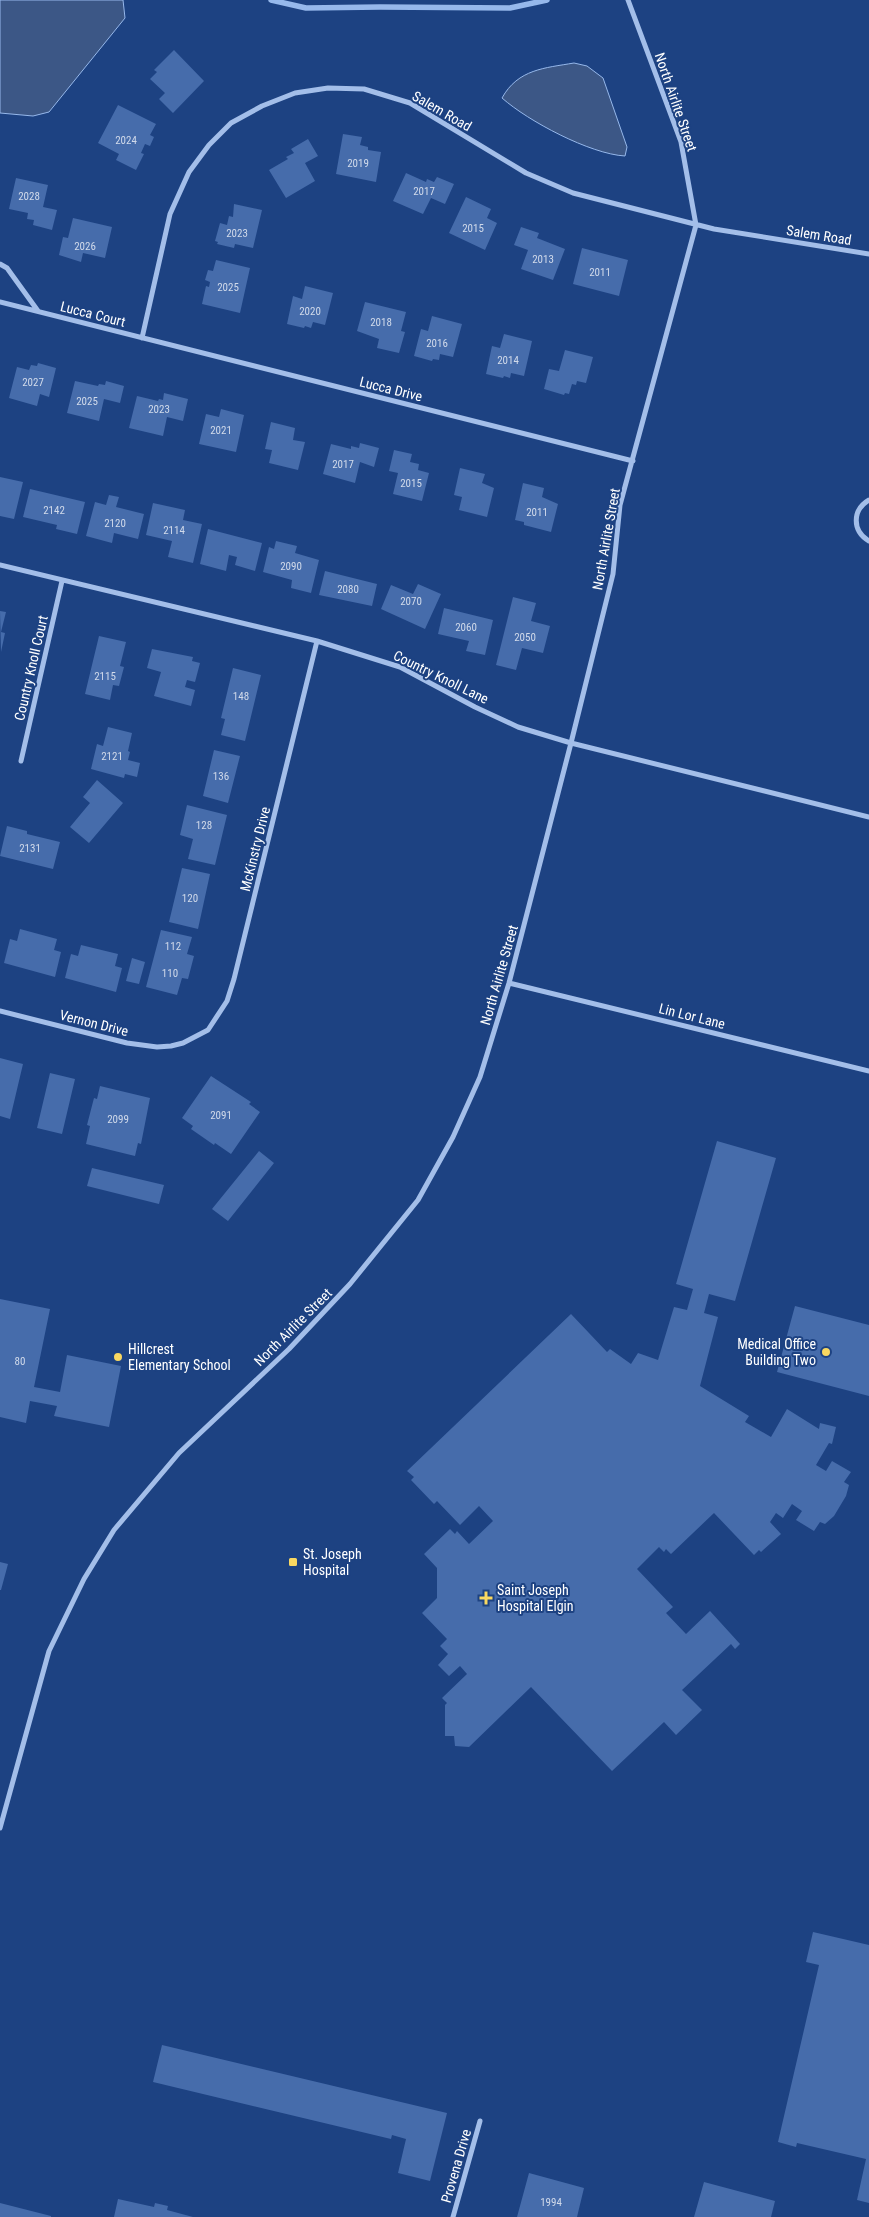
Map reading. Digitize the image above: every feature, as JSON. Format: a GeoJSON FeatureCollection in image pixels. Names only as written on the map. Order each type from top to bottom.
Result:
{"type":"FeatureCollection","features":[{"type":"Feature","properties":{"kind":"street","name":"North Airlite Street"},"geometry":{"type":"LineString","coordinates":[[0,1828],[49,1651],[84,1579],[114,1530],[179,1453],[289,1349],[337,1299],[418,1200],[453,1137],[480,1077],[510,983],[571,743],[613,574],[620,505],[696,225],[681,142],[628,0]]}},
{"type":"Feature","properties":{"kind":"street","name":"Salem Road"},"geometry":{"type":"LineString","coordinates":[[142,338],[170,214],[189,172],[209,145],[231,124],[262,106],[295,93],[328,88],[364,90],[410,103],[526,173],[573,194],[664,215],[696,225],[869,254]]}},
{"type":"Feature","properties":{"kind":"street","name":"Lucca Court"},"geometry":{"type":"LineString","coordinates":[[0,264],[7,268],[38,312]]}},
{"type":"Feature","properties":{"kind":"street","name":"Lucca Court"},"geometry":{"type":"LineString","coordinates":[[0,302],[142,338]]}},
{"type":"Feature","properties":{"kind":"street","name":"Lucca Drive"},"geometry":{"type":"LineString","coordinates":[[142,338],[633,461]]}},
{"type":"Feature","properties":{"kind":"street"},"geometry":{"type":"LineString","coordinates":[[869,500],[858,510],[856,524],[861,535],[869,541]]}},
{"type":"Feature","properties":{"kind":"street","name":"Country Knoll Lane"},"geometry":{"type":"LineString","coordinates":[[0,565],[317,641],[400,667],[475,707],[518,727],[571,743],[869,817]]}},
{"type":"Feature","properties":{"kind":"street","name":"Country Knoll Court"},"geometry":{"type":"LineString","coordinates":[[21,761],[62,580]]}},
{"type":"Feature","properties":{"kind":"street","name":"McKinstry Drive"},"geometry":{"type":"LineString","coordinates":[[184,1043],[208,1030],[227,1001],[234,980],[317,641]]}},
{"type":"Feature","properties":{"kind":"street","name":"Lin Lor Lane"},"geometry":{"type":"LineString","coordinates":[[510,983],[869,1071]]}},
{"type":"Feature","properties":{"kind":"street","name":"Vernon Drive"},"geometry":{"type":"LineString","coordinates":[[0,1011],[143,1046],[164,1047],[184,1043]]}},
{"type":"Feature","properties":{"kind":"street","name":"Provena Drive"},"geometry":{"type":"LineString","coordinates":[[453,2217],[480,2121]]}},
{"type":"Feature","properties":{"kind":"water"},"geometry":{"type":"Polygon","coordinates":[[[0,0],[123,0],[125,18],[49,112],[33,116],[0,113],[0,0]]]}},
{"type":"Feature","properties":{"kind":"water"},"geometry":{"type":"Polygon","coordinates":[[[574,63],[587,66],[603,78],[627,147],[625,156],[595,149],[560,135],[527,116],[502,98],[508,88],[524,76],[543,69],[574,63]]]}},
{"type":"Feature","properties":{"kind":"building"},"geometry":{"type":"Polygon","coordinates":[[[174,50],[204,81],[173,113],[159,99],[165,93],[150,79],[157,72],[154,70],[174,50]]]}},
{"type":"Feature","properties":{"kind":"building"},"geometry":{"type":"Polygon","coordinates":[[[118,105],[156,124],[150,135],[154,137],[150,146],[145,144],[141,153],[144,154],[136,170],[116,160],[119,154],[98,143],[118,105]]]}},
{"type":"Feature","properties":{"kind":"building"},"geometry":{"type":"Polygon","coordinates":[[[343,134],[362,137],[360,145],[368,147],[368,150],[381,152],[376,182],[336,174],[343,134]]]}},
{"type":"Feature","properties":{"kind":"building"},"geometry":{"type":"Polygon","coordinates":[[[308,139],[318,156],[305,163],[315,181],[286,198],[269,170],[288,159],[286,157],[294,153],[291,149],[308,139]]]}},
{"type":"Feature","properties":{"kind":"building"},"geometry":{"type":"Polygon","coordinates":[[[406,173],[426,182],[427,179],[434,182],[437,177],[454,184],[445,204],[431,198],[423,214],[393,201],[406,173]]]}},
{"type":"Feature","properties":{"kind":"building"},"geometry":{"type":"Polygon","coordinates":[[[16,178],[48,185],[43,207],[57,210],[52,230],[33,225],[34,220],[27,219],[28,213],[9,209],[16,178]]]}},
{"type":"Feature","properties":{"kind":"building"},"geometry":{"type":"Polygon","coordinates":[[[466,197],[491,209],[487,218],[497,223],[485,250],[449,233],[466,197]]]}},
{"type":"Feature","properties":{"kind":"building"},"geometry":{"type":"Polygon","coordinates":[[[234,204],[262,210],[253,248],[235,244],[234,248],[217,244],[218,242],[215,241],[220,223],[227,225],[229,216],[233,217],[234,204]]]}},
{"type":"Feature","properties":{"kind":"building"},"geometry":{"type":"Polygon","coordinates":[[[73,218],[112,227],[105,258],[83,253],[81,262],[59,255],[63,237],[68,238],[73,218]]]}},
{"type":"Feature","properties":{"kind":"building"},"geometry":{"type":"Polygon","coordinates":[[[521,227],[539,233],[537,238],[565,249],[553,280],[521,269],[528,250],[514,245],[521,227]]]}},
{"type":"Feature","properties":{"kind":"building"},"geometry":{"type":"Polygon","coordinates":[[[582,248],[628,260],[619,296],[573,284],[582,248]]]}},
{"type":"Feature","properties":{"kind":"building"},"geometry":{"type":"Polygon","coordinates":[[[216,260],[250,268],[240,313],[202,304],[206,286],[209,287],[210,282],[205,280],[208,270],[213,271],[216,260]]]}},
{"type":"Feature","properties":{"kind":"building"},"geometry":{"type":"Polygon","coordinates":[[[305,286],[333,293],[325,325],[313,322],[311,328],[305,326],[304,328],[287,324],[293,296],[302,299],[305,286]]]}},
{"type":"Feature","properties":{"kind":"building"},"geometry":{"type":"Polygon","coordinates":[[[365,302],[406,312],[401,331],[405,332],[399,353],[377,348],[379,339],[357,331],[365,302]]]}},
{"type":"Feature","properties":{"kind":"building"},"geometry":{"type":"Polygon","coordinates":[[[432,316],[462,324],[453,357],[440,354],[439,360],[433,359],[432,361],[414,356],[421,329],[428,331],[432,316]]]}},
{"type":"Feature","properties":{"kind":"building"},"geometry":{"type":"Polygon","coordinates":[[[504,334],[532,341],[524,376],[511,373],[510,378],[504,376],[503,378],[486,374],[492,346],[500,348],[504,334]]]}},
{"type":"Feature","properties":{"kind":"building"},"geometry":{"type":"Polygon","coordinates":[[[565,350],[593,357],[586,383],[577,381],[576,385],[572,384],[569,394],[565,393],[564,395],[544,389],[549,369],[559,371],[565,350]]]}},
{"type":"Feature","properties":{"kind":"building"},"geometry":{"type":"Polygon","coordinates":[[[38,363],[56,368],[49,397],[40,394],[37,406],[9,398],[17,367],[29,370],[31,365],[37,366],[38,363]]]}},
{"type":"Feature","properties":{"kind":"building"},"geometry":{"type":"Polygon","coordinates":[[[75,381],[98,386],[99,384],[105,385],[106,381],[124,386],[120,403],[104,399],[99,421],[67,413],[75,381]]]}},
{"type":"Feature","properties":{"kind":"building"},"geometry":{"type":"Polygon","coordinates":[[[164,393],[188,399],[183,421],[167,417],[163,436],[129,428],[137,396],[158,401],[159,399],[163,400],[164,393]]]}},
{"type":"Feature","properties":{"kind":"building"},"geometry":{"type":"Polygon","coordinates":[[[221,409],[244,415],[236,452],[199,444],[206,414],[219,417],[221,409]]]}},
{"type":"Feature","properties":{"kind":"building"},"geometry":{"type":"Polygon","coordinates":[[[271,422],[295,428],[293,440],[305,442],[298,470],[269,463],[272,450],[265,449],[271,422]]]}},
{"type":"Feature","properties":{"kind":"building"},"geometry":{"type":"Polygon","coordinates":[[[360,443],[379,448],[374,467],[360,462],[355,483],[323,474],[331,444],[351,449],[351,446],[359,448],[360,443]]]}},
{"type":"Feature","properties":{"kind":"building"},"geometry":{"type":"Polygon","coordinates":[[[394,450],[412,454],[410,462],[419,464],[418,470],[429,473],[422,501],[393,494],[398,473],[389,471],[394,450]]]}},
{"type":"Feature","properties":{"kind":"building"},"geometry":{"type":"Polygon","coordinates":[[[460,468],[485,474],[482,483],[494,488],[487,517],[459,510],[462,497],[454,495],[460,468]]]}},
{"type":"Feature","properties":{"kind":"building"},"geometry":{"type":"Polygon","coordinates":[[[0,477],[23,482],[14,519],[0,516],[0,477]]]}},
{"type":"Feature","properties":{"kind":"building"},"geometry":{"type":"Polygon","coordinates":[[[523,483],[544,488],[542,497],[558,504],[551,532],[524,525],[524,522],[515,520],[523,483]]]}},
{"type":"Feature","properties":{"kind":"building"},"geometry":{"type":"Polygon","coordinates":[[[30,489],[85,502],[77,534],[56,529],[57,525],[23,517],[30,489]]]}},
{"type":"Feature","properties":{"kind":"building"},"geometry":{"type":"Polygon","coordinates":[[[109,495],[119,497],[116,507],[144,514],[138,539],[114,533],[112,543],[86,536],[95,502],[106,505],[109,495]]]}},
{"type":"Feature","properties":{"kind":"building"},"geometry":{"type":"Polygon","coordinates":[[[153,503],[185,510],[183,520],[202,524],[193,563],[168,557],[172,541],[146,535],[153,503]]]}},
{"type":"Feature","properties":{"kind":"building"},"geometry":{"type":"Polygon","coordinates":[[[208,529],[262,543],[255,571],[235,565],[237,557],[229,555],[226,571],[200,564],[208,529]]]}},
{"type":"Feature","properties":{"kind":"building"},"geometry":{"type":"Polygon","coordinates":[[[276,541],[297,546],[295,553],[319,560],[311,593],[291,588],[292,580],[263,572],[269,547],[274,549],[276,541]]]}},
{"type":"Feature","properties":{"kind":"building"},"geometry":{"type":"Polygon","coordinates":[[[325,571],[377,584],[372,606],[319,595],[325,571]]]}},
{"type":"Feature","properties":{"kind":"building"},"geometry":{"type":"Polygon","coordinates":[[[418,584],[441,594],[425,629],[381,609],[391,585],[413,594],[418,584]]]}},
{"type":"Feature","properties":{"kind":"building"},"geometry":{"type":"Polygon","coordinates":[[[513,597],[536,603],[531,621],[550,626],[543,653],[522,648],[516,670],[496,665],[513,597]]]}},
{"type":"Feature","properties":{"kind":"building"},"geometry":{"type":"Polygon","coordinates":[[[444,608],[493,620],[485,655],[466,651],[469,641],[438,634],[444,608]]]}},
{"type":"Feature","properties":{"kind":"building"},"geometry":{"type":"Polygon","coordinates":[[[0,611],[6,612],[1,632],[5,633],[1,652],[0,611]]]}},
{"type":"Feature","properties":{"kind":"building"},"geometry":{"type":"Polygon","coordinates":[[[99,636],[126,642],[120,666],[124,667],[119,686],[113,685],[110,700],[85,694],[99,636]]]}},
{"type":"Feature","properties":{"kind":"building"},"geometry":{"type":"Polygon","coordinates":[[[152,649],[193,657],[192,661],[200,663],[195,682],[187,680],[185,687],[195,690],[191,706],[154,696],[161,672],[147,668],[152,649]]]}},
{"type":"Feature","properties":{"kind":"building"},"geometry":{"type":"Polygon","coordinates":[[[233,668],[261,675],[245,741],[221,735],[225,719],[221,718],[233,668]]]}},
{"type":"Feature","properties":{"kind":"building"},"geometry":{"type":"Polygon","coordinates":[[[108,727],[132,733],[128,760],[140,763],[137,777],[125,774],[124,778],[91,769],[97,744],[103,746],[108,727]]]}},
{"type":"Feature","properties":{"kind":"building"},"geometry":{"type":"Polygon","coordinates":[[[214,750],[240,756],[228,803],[203,796],[214,750]]]}},
{"type":"Feature","properties":{"kind":"building"},"geometry":{"type":"Polygon","coordinates":[[[97,780],[123,803],[89,843],[70,827],[90,803],[83,797],[97,780]]]}},
{"type":"Feature","properties":{"kind":"building"},"geometry":{"type":"Polygon","coordinates":[[[187,805],[227,815],[215,865],[188,859],[193,839],[180,835],[187,805]]]}},
{"type":"Feature","properties":{"kind":"building"},"geometry":{"type":"Polygon","coordinates":[[[7,826],[27,831],[27,834],[60,842],[53,869],[0,856],[7,826]]]}},
{"type":"Feature","properties":{"kind":"building"},"geometry":{"type":"Polygon","coordinates":[[[182,868],[210,874],[198,929],[169,922],[182,868]]]}},
{"type":"Feature","properties":{"kind":"building"},"geometry":{"type":"Polygon","coordinates":[[[20,929],[57,939],[54,950],[61,952],[55,977],[4,963],[10,939],[17,941],[20,929]]]}},
{"type":"Feature","properties":{"kind":"building"},"geometry":{"type":"Polygon","coordinates":[[[161,930],[192,937],[187,954],[194,956],[188,979],[182,978],[177,995],[146,987],[161,930]]]}},
{"type":"Feature","properties":{"kind":"building"},"geometry":{"type":"Polygon","coordinates":[[[81,945],[118,954],[115,966],[122,968],[116,992],[65,978],[71,954],[78,956],[81,945]]]}},
{"type":"Feature","properties":{"kind":"building"},"geometry":{"type":"Polygon","coordinates":[[[132,958],[145,962],[139,984],[126,981],[132,958]]]}},
{"type":"Feature","properties":{"kind":"building"},"geometry":{"type":"Polygon","coordinates":[[[0,1058],[23,1064],[10,1119],[0,1116],[0,1058]]]}},
{"type":"Feature","properties":{"kind":"building"},"geometry":{"type":"Polygon","coordinates":[[[50,1073],[75,1079],[62,1134],[37,1128],[50,1073]]]}},
{"type":"Feature","properties":{"kind":"building"},"geometry":{"type":"Polygon","coordinates":[[[211,1076],[251,1102],[249,1104],[260,1112],[231,1154],[191,1129],[193,1126],[182,1118],[211,1076]]]}},
{"type":"Feature","properties":{"kind":"building"},"geometry":{"type":"Polygon","coordinates":[[[100,1086],[150,1098],[141,1144],[138,1143],[135,1156],[86,1144],[90,1126],[87,1125],[94,1098],[97,1099],[100,1086]]]}},
{"type":"Feature","properties":{"kind":"building"},"geometry":{"type":"Polygon","coordinates":[[[717,1141],[776,1158],[735,1301],[709,1294],[704,1313],[718,1317],[700,1386],[749,1416],[745,1422],[771,1437],[787,1409],[819,1429],[820,1423],[836,1427],[832,1444],[829,1443],[816,1465],[826,1471],[832,1461],[851,1472],[844,1482],[849,1485],[846,1496],[834,1516],[825,1524],[820,1522],[814,1531],[796,1520],[802,1511],[792,1504],[783,1518],[776,1513],[770,1522],[781,1534],[761,1552],[759,1550],[754,1555],[714,1513],[671,1554],[666,1549],[664,1552],[659,1547],[637,1569],[673,1607],[666,1613],[686,1634],[710,1611],[740,1644],[735,1649],[731,1644],[682,1690],[702,1710],[676,1735],[664,1722],[612,1771],[531,1687],[469,1747],[455,1746],[454,1736],[445,1736],[445,1705],[447,1703],[442,1698],[467,1674],[460,1666],[449,1676],[438,1665],[448,1654],[440,1646],[447,1639],[422,1613],[437,1598],[437,1568],[424,1554],[450,1529],[455,1534],[457,1531],[469,1544],[493,1521],[479,1506],[460,1525],[437,1501],[434,1504],[411,1480],[414,1477],[407,1471],[571,1314],[607,1352],[610,1349],[631,1364],[638,1353],[658,1360],[674,1307],[687,1310],[693,1289],[676,1284],[717,1141]]]}},
{"type":"Feature","properties":{"kind":"building"},"geometry":{"type":"Polygon","coordinates":[[[259,1151],[274,1163],[228,1221],[212,1209],[259,1151]]]}},
{"type":"Feature","properties":{"kind":"building"},"geometry":{"type":"Polygon","coordinates":[[[92,1168],[164,1185],[159,1204],[87,1186],[92,1168]]]}},
{"type":"Feature","properties":{"kind":"building"},"geometry":{"type":"Polygon","coordinates":[[[0,1299],[50,1309],[34,1387],[60,1392],[67,1355],[121,1366],[109,1427],[54,1416],[57,1406],[30,1401],[26,1423],[0,1417],[0,1299]]]}},
{"type":"Feature","properties":{"kind":"building","name":"Medical Office Building Two"},"geometry":{"type":"Polygon","coordinates":[[[795,1306],[869,1325],[869,1396],[777,1372],[795,1306]]]}},
{"type":"Feature","properties":{"kind":"building"},"geometry":{"type":"Polygon","coordinates":[[[0,1562],[8,1564],[1,1590],[0,1590],[0,1562]]]}},
{"type":"Feature","properties":{"kind":"building"},"geometry":{"type":"Polygon","coordinates":[[[813,1932],[869,1945],[869,2203],[857,2200],[866,2159],[797,2143],[796,2147],[778,2142],[819,1965],[806,1962],[813,1932]]]}},
{"type":"Feature","properties":{"kind":"building"},"geometry":{"type":"Polygon","coordinates":[[[162,2045],[447,2113],[430,2181],[398,2173],[406,2139],[392,2135],[391,2139],[153,2082],[162,2045]]]}},
{"type":"Feature","properties":{"kind":"building"},"geometry":{"type":"Polygon","coordinates":[[[529,2173],[584,2188],[577,2217],[517,2217],[529,2173]]]}},
{"type":"Feature","properties":{"kind":"building"},"geometry":{"type":"Polygon","coordinates":[[[704,2182],[775,2201],[771,2217],[694,2217],[704,2182]]]}},
{"type":"Feature","properties":{"kind":"building"},"geometry":{"type":"Polygon","coordinates":[[[118,2199],[154,2207],[155,2203],[168,2206],[167,2210],[193,2217],[114,2217],[118,2199]]]}},
{"type":"Feature","properties":{"kind":"building"},"geometry":{"type":"Polygon","coordinates":[[[0,2203],[51,2216],[51,2217],[0,2217],[0,2203]]]}},
{"type":"Feature","properties":{"kind":"waterway"},"geometry":{"type":"LineString","coordinates":[[271,0],[306,8],[510,8],[547,0]]}},
{"type":"Feature","properties":{"kind":"place","name":"Medical Office Building Two"},"geometry":{"type":"Point","coordinates":[826,1352]}},
{"type":"Feature","properties":{"kind":"place","name":"Hillcrest Elementary School"},"geometry":{"type":"Point","coordinates":[118,1357]}},
{"type":"Feature","properties":{"kind":"place","name":"St. Joseph Hospital"},"geometry":{"type":"Point","coordinates":[293,1562]}},
{"type":"Feature","properties":{"kind":"place","name":"Saint Joseph Hospital Elgin"},"geometry":{"type":"Point","coordinates":[486,1598]}}]}
